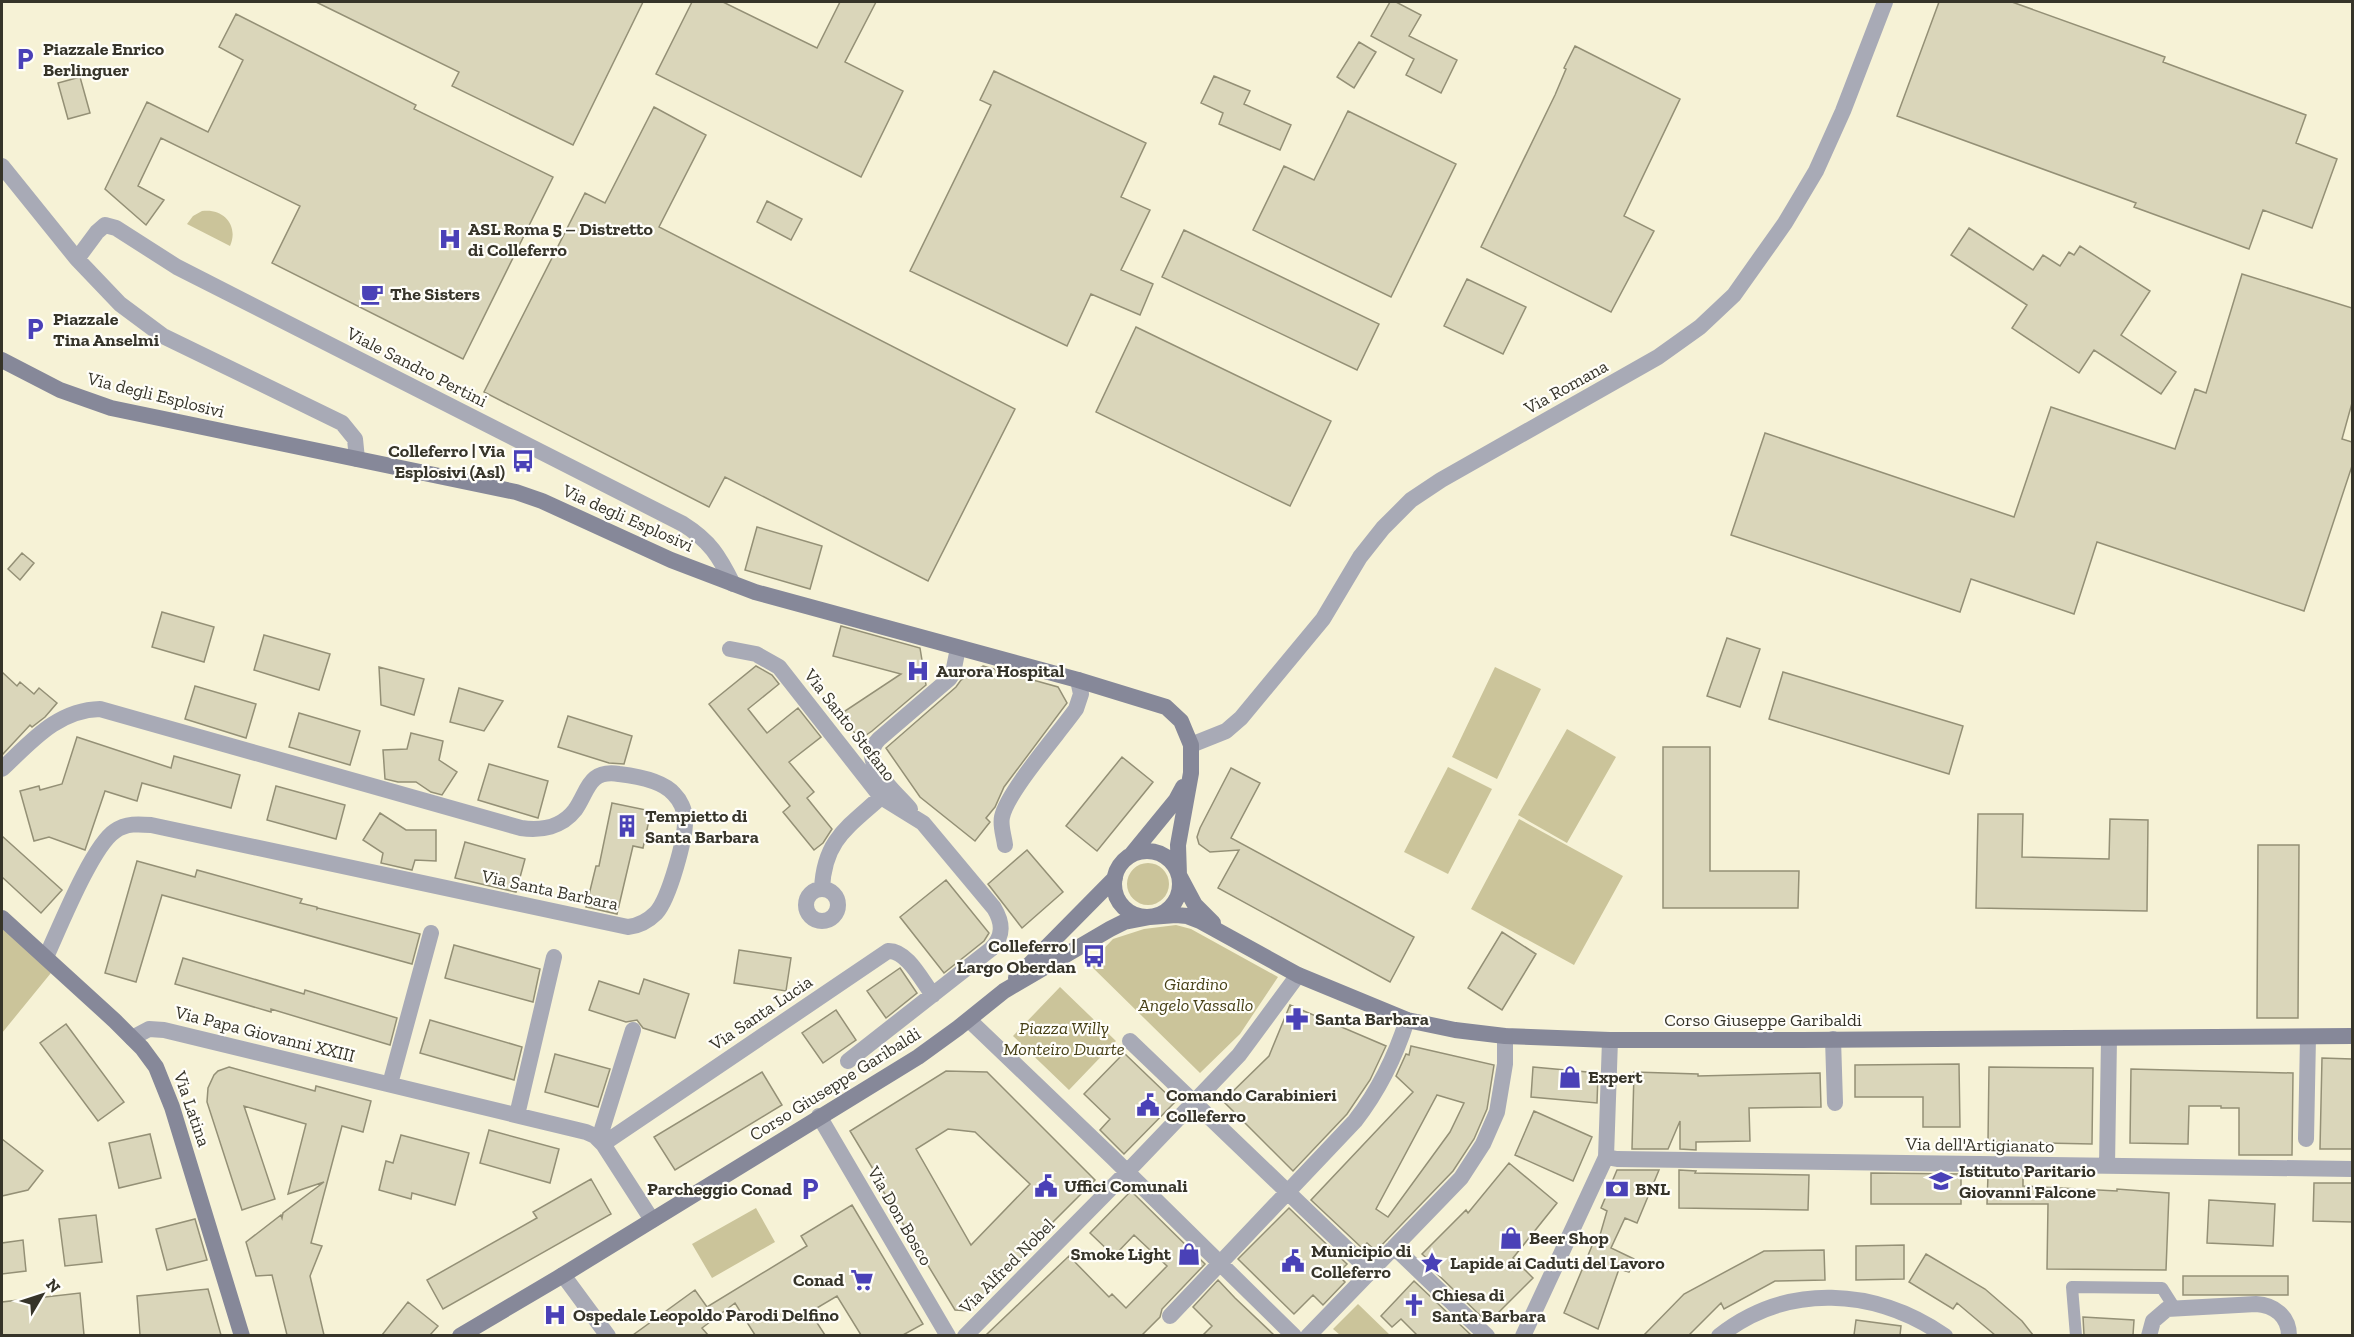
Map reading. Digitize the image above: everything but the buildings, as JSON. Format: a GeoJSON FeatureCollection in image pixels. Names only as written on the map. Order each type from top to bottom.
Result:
{"type":"FeatureCollection","features":[{"type":"Feature","properties":{"kind":"main road","name":"Via degli Esplosivi"},"geometry":{"type":"LineString","coordinates":[[2,360],[48,385],[96,404],[143,416],[516,492],[542,501],[652,552],[768,596],[1078,680],[1166,707],[1181,721],[1191,745],[1191,773],[1179,838],[1179,875]]}},
{"type":"Feature","properties":{"kind":"main road","name":"Via degli Esplosivi"},"geometry":{"type":"LineString","coordinates":[[1131,855],[1176,800],[1191,773]]}},
{"type":"Feature","properties":{"kind":"main road"},"geometry":{"type":"LineString","coordinates":[[1004,991],[1114,878],[1120,865],[1131,855],[1140,851],[1160,853],[1175,866],[1179,875],[1179,894],[1168,910],[1150,917],[1138,916],[1123,906],[1116,896],[1114,878]]}},
{"type":"Feature","properties":{"kind":"main road","name":"Corso Giuseppe Garibaldi"},"geometry":{"type":"LineString","coordinates":[[1179,875],[1190,898],[1200,911],[1237,942]]}},
{"type":"Feature","properties":{"kind":"main road","name":"Corso Giuseppe Garibaldi"},"geometry":{"type":"LineString","coordinates":[[460,1335],[563,1275],[918,1057],[1004,991],[1110,929],[1124,922],[1150,917],[1187,916],[1298,975],[1407,1020],[1455,1030],[1610,1040],[2352,1036]]}},
{"type":"Feature","properties":{"kind":"main road","name":"Via Latina"},"geometry":{"type":"LineString","coordinates":[[2,918],[132,1038],[150,1059],[165,1086],[242,1335]]}},
{"type":"Feature","properties":{"kind":"street","name":"Via Romana"},"geometry":{"type":"LineString","coordinates":[[1191,745],[1226,731],[1241,718],[1323,619],[1371,542],[1411,500],[1441,480],[1658,357],[1700,327],[1721,308],[1755,268],[1816,171],[1839,122],[1885,2]]}},
{"type":"Feature","properties":{"kind":"street"},"geometry":{"type":"LineString","coordinates":[[2,166],[77,260],[129,312],[163,336],[342,423],[355,439],[357,459]]}},
{"type":"Feature","properties":{"kind":"street","name":"Viale Sandro Pertini"},"geometry":{"type":"LineString","coordinates":[[77,260],[97,232],[105,225],[111,225],[177,267],[683,524],[715,550],[733,584]]}},
{"type":"Feature","properties":{"kind":"street"},"geometry":{"type":"LineString","coordinates":[[923,823],[878,771],[871,755],[879,739],[949,679],[953,673],[958,648]]}},
{"type":"Feature","properties":{"kind":"street","name":"Via Santo Stefano"},"geometry":{"type":"LineString","coordinates":[[730,649],[756,654],[779,667],[881,797],[923,823],[994,908],[1000,921],[1001,932],[997,943],[933,994]]}},
{"type":"Feature","properties":{"kind":"street"},"geometry":{"type":"LineString","coordinates":[[1005,845],[1002,824],[1005,808],[1076,709],[1081,694],[1078,680]]}},
{"type":"Feature","properties":{"kind":"street","name":"Via Santa Barbara"},"geometry":{"type":"LineString","coordinates":[[2,770],[29,743],[62,718],[81,710],[100,709],[521,828],[538,830],[562,822],[577,808],[588,784],[598,776],[610,773],[619,773],[660,784],[674,793],[684,813],[685,826],[667,895],[651,918],[628,927],[151,825],[126,825],[114,831],[97,851],[46,957]]}},
{"type":"Feature","properties":{"kind":"street"},"geometry":{"type":"LineString","coordinates":[[822,889],[823,866],[829,852],[845,830],[881,797]]}},
{"type":"Feature","properties":{"kind":"street"},"geometry":{"type":"LineString","coordinates":[[390,1084],[431,933]]}},
{"type":"Feature","properties":{"kind":"street","name":"Via Santa Lucia"},"geometry":{"type":"LineString","coordinates":[[601,1141],[888,951],[901,955],[933,994]]}},
{"type":"Feature","properties":{"kind":"street"},"geometry":{"type":"LineString","coordinates":[[517,1115],[554,957]]}},
{"type":"Feature","properties":{"kind":"street"},"geometry":{"type":"LineString","coordinates":[[1193,1103],[1247,1046],[1298,975]]}},
{"type":"Feature","properties":{"kind":"street"},"geometry":{"type":"LineString","coordinates":[[848,1061],[933,994]]}},
{"type":"Feature","properties":{"kind":"street"},"geometry":{"type":"LineString","coordinates":[[969,1020],[1294,1335]]}},
{"type":"Feature","properties":{"kind":"street"},"geometry":{"type":"LineString","coordinates":[[1170,1316],[1339,1140],[1364,1110],[1395,1056],[1407,1020]]}},
{"type":"Feature","properties":{"kind":"street","name":"Via Papa Giovanni XXIII"},"geometry":{"type":"LineString","coordinates":[[132,1038],[149,1029],[164,1030],[586,1132],[601,1141]]}},
{"type":"Feature","properties":{"kind":"street"},"geometry":{"type":"LineString","coordinates":[[633,1030],[601,1141],[652,1220]]}},
{"type":"Feature","properties":{"kind":"street"},"geometry":{"type":"LineString","coordinates":[[1308,1335],[1461,1178],[1487,1136],[1497,1112],[1502,1088],[1506,1035]]}},
{"type":"Feature","properties":{"kind":"street"},"geometry":{"type":"LineString","coordinates":[[2306,1139],[2307,1036]]}},
{"type":"Feature","properties":{"kind":"street"},"geometry":{"type":"LineString","coordinates":[[2107,1166],[2109,1038]]}},
{"type":"Feature","properties":{"kind":"street"},"geometry":{"type":"LineString","coordinates":[[1833,1039],[1835,1103]]}},
{"type":"Feature","properties":{"kind":"street"},"geometry":{"type":"LineString","coordinates":[[1526,1333],[1550,1275],[1606,1156],[1610,1040]]}},
{"type":"Feature","properties":{"kind":"street"},"geometry":{"type":"LineString","coordinates":[[1130,1041],[1287,1194],[1370,1271]]}},
{"type":"Feature","properties":{"kind":"street","name":"Via Alfred Nobel"},"geometry":{"type":"LineString","coordinates":[[965,1335],[1193,1103]]}},
{"type":"Feature","properties":{"kind":"street","name":"Via Don Bosco"},"geometry":{"type":"LineString","coordinates":[[819,1116],[948,1335]]}},
{"type":"Feature","properties":{"kind":"street","name":"Via dell'Artigianato"},"geometry":{"type":"LineString","coordinates":[[1606,1156],[1617,1159],[1803,1163],[2352,1170]]}},
{"type":"Feature","properties":{"kind":"street"},"geometry":{"type":"LineString","coordinates":[[1394,1247],[1487,1335]]}},
{"type":"Feature","properties":{"kind":"street"},"geometry":{"type":"LineString","coordinates":[[563,1275],[608,1335]]}},
{"type":"Feature","properties":{"kind":"street"},"geometry":{"type":"LineString","coordinates":[[2076,1335],[2072,1287],[2107,1289],[2162,1287],[2174,1307]]}},
{"type":"Feature","properties":{"kind":"street"},"geometry":{"type":"LineString","coordinates":[[1719,1335],[1744,1318],[1765,1308],[1830,1297],[1856,1299],[1890,1306],[1916,1317],[1945,1335]]}},
{"type":"Feature","properties":{"kind":"street"},"geometry":{"type":"LineString","coordinates":[[2149,1335],[2157,1316],[2174,1307],[2262,1304],[2274,1308],[2283,1316],[2289,1326],[2289,1335]]}},
{"type":"Feature","properties":{"kind":"green space"},"geometry":{"type":"Polygon","coordinates":[[[202,211],[217,212],[228,220],[233,232],[230,246],[187,224],[193,216],[202,211]]]}},
{"type":"Feature","properties":{"kind":"green space"},"geometry":{"type":"Polygon","coordinates":[[[1495,667],[1541,689],[1497,779],[1452,757],[1495,667]]]}},
{"type":"Feature","properties":{"kind":"green space"},"geometry":{"type":"Polygon","coordinates":[[[1567,729],[1616,757],[1567,843],[1518,815],[1567,729]]]}},
{"type":"Feature","properties":{"kind":"green space"},"geometry":{"type":"Polygon","coordinates":[[[1448,767],[1492,789],[1448,874],[1404,852],[1448,767]]]}},
{"type":"Feature","properties":{"kind":"green space"},"geometry":{"type":"Polygon","coordinates":[[[1519,819],[1623,876],[1574,965],[1471,909],[1519,819]]]}},
{"type":"Feature","properties":{"kind":"green space"},"geometry":{"type":"Polygon","coordinates":[[[1148,863],[1163,869],[1169,884],[1163,899],[1148,905],[1133,899],[1127,884],[1133,869],[1148,863]]]}},
{"type":"Feature","properties":{"kind":"green space"},"geometry":{"type":"Polygon","coordinates":[[[2,923],[55,968],[2,1033],[2,923]]]}},
{"type":"Feature","properties":{"kind":"green space","name":"Giardino Angelo Vassallo"},"geometry":{"type":"Polygon","coordinates":[[[1176,925],[1191,929],[1278,977],[1240,1034],[1200,1073],[1089,964],[1113,939],[1144,929],[1176,925]]]}},
{"type":"Feature","properties":{"kind":"green space","name":"Piazza Willy Monteiro Duarte"},"geometry":{"type":"Polygon","coordinates":[[[1060,987],[1116,1041],[1069,1090],[1013,1036],[1060,987]]]}},
{"type":"Feature","properties":{"kind":"green space"},"geometry":{"type":"Polygon","coordinates":[[[756,1208],[775,1242],[712,1278],[692,1244],[756,1208]]]}},
{"type":"Feature","properties":{"kind":"green space"},"geometry":{"type":"Polygon","coordinates":[[[1358,1304],[1390,1335],[1340,1335],[1333,1329],[1358,1304]]]}},
{"type":"Feature","properties":{"kind":"place","name":"Piazzale Enrico Berlinguer"},"geometry":{"type":"Point","coordinates":[25,59]}},
{"type":"Feature","properties":{"kind":"place","name":"ASL Roma 5 – Distretto di Colleferro"},"geometry":{"type":"Point","coordinates":[450,239]}},
{"type":"Feature","properties":{"kind":"place","name":"The Sisters"},"geometry":{"type":"Point","coordinates":[372,294]}},
{"type":"Feature","properties":{"kind":"place","name":"Piazzale Tina Anselmi"},"geometry":{"type":"Point","coordinates":[35,329]}},
{"type":"Feature","properties":{"kind":"place","name":"Colleferro | Via Esplosivi (Asl)"},"geometry":{"type":"Point","coordinates":[523,461]}},
{"type":"Feature","properties":{"kind":"place","name":"Aurora Hospital"},"geometry":{"type":"Point","coordinates":[918,671]}},
{"type":"Feature","properties":{"kind":"place","name":"Tempietto di Santa Barbara"},"geometry":{"type":"Point","coordinates":[627,826]}},
{"type":"Feature","properties":{"kind":"place","name":"Colleferro | Largo Oberdan"},"geometry":{"type":"Point","coordinates":[1094,956]}},
{"type":"Feature","properties":{"kind":"place","name":"Santa Barbara"},"geometry":{"type":"Point","coordinates":[1297,1019]}},
{"type":"Feature","properties":{"kind":"place","name":"Expert"},"geometry":{"type":"Point","coordinates":[1570,1077]}},
{"type":"Feature","properties":{"kind":"place","name":"Comando Carabinieri Colleferro"},"geometry":{"type":"Point","coordinates":[1148,1105]}},
{"type":"Feature","properties":{"kind":"place","name":"Istituto Paritario Giovanni Falcone"},"geometry":{"type":"Point","coordinates":[1941,1181]}},
{"type":"Feature","properties":{"kind":"place","name":"Uffici Comunali"},"geometry":{"type":"Point","coordinates":[1046,1186]}},
{"type":"Feature","properties":{"kind":"place","name":"Parcheggio Conad"},"geometry":{"type":"Point","coordinates":[810,1189]}},
{"type":"Feature","properties":{"kind":"place","name":"BNL"},"geometry":{"type":"Point","coordinates":[1617,1189]}},
{"type":"Feature","properties":{"kind":"place","name":"Beer Shop"},"geometry":{"type":"Point","coordinates":[1511,1238]}},
{"type":"Feature","properties":{"kind":"place","name":"Smoke Light"},"geometry":{"type":"Point","coordinates":[1189,1254]}},
{"type":"Feature","properties":{"kind":"place","name":"Municipio di Colleferro"},"geometry":{"type":"Point","coordinates":[1293,1261]}},
{"type":"Feature","properties":{"kind":"place","name":"Lapide ai Caduti del Lavoro"},"geometry":{"type":"Point","coordinates":[1432,1263]}},
{"type":"Feature","properties":{"kind":"place","name":"Conad"},"geometry":{"type":"Point","coordinates":[862,1280]}},
{"type":"Feature","properties":{"kind":"place","name":"Chiesa di Santa Barbara"},"geometry":{"type":"Point","coordinates":[1414,1305]}},
{"type":"Feature","properties":{"kind":"place","name":"Ospedale Leopoldo Parodi Delfino"},"geometry":{"type":"Point","coordinates":[555,1315]}}]}
